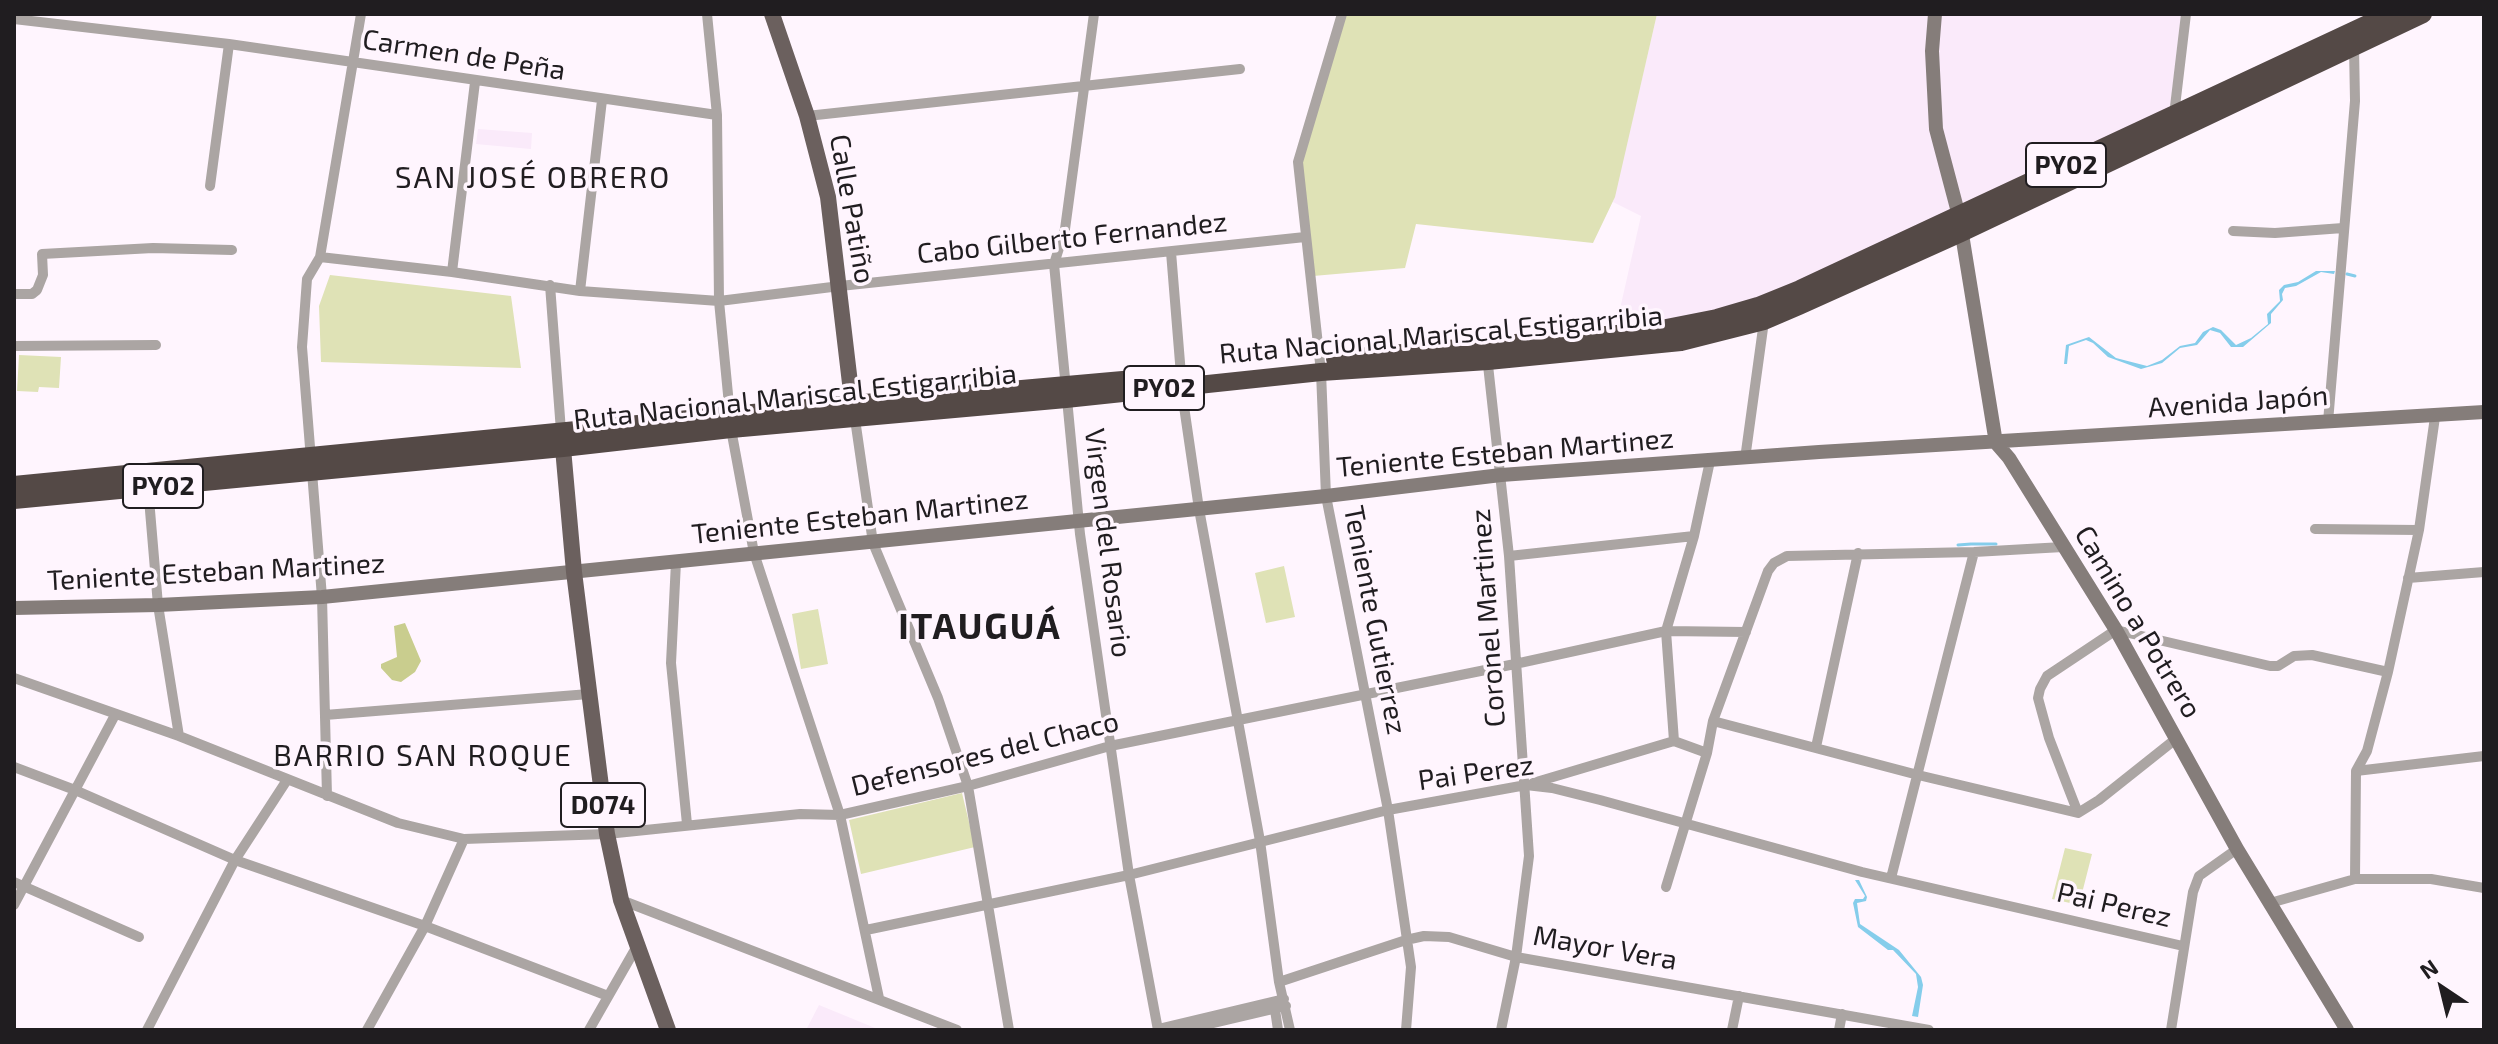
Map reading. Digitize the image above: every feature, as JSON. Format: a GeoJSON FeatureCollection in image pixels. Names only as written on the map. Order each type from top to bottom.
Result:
{"type":"FeatureCollection","features":[{"type":"Feature","properties":{"kind":"highway","name":"Ruta Nacional Mariscal Estigarribia"},"geometry":{"type":"LineString","coordinates":[[14,485],[311,463],[1320,367],[1487,353],[1654,346],[1704,337],[1764,321],[2174,115],[2389,14]]}},
{"type":"Feature","properties":{"kind":"highway","name":"Ruta Nacional Mariscal Estigarribia"},"geometry":{"type":"LineString","coordinates":[[1487,353],[1651,331],[1717,318],[1800,289],[1960,224],[2423,14]]}},
{"type":"Feature","properties":{"kind":"highway","name":"Ruta Nacional Mariscal Estigarribia"},"geometry":{"type":"LineString","coordinates":[[14,500],[148,487],[311,463]]}},
{"type":"Feature","properties":{"kind":"main road","name":"Calle Patiño"},"geometry":{"type":"LineString","coordinates":[[772,14],[807,116],[828,197],[854,412]]}},
{"type":"Feature","properties":{"kind":"main road","name":"D074"},"geometry":{"type":"LineString","coordinates":[[562,440],[574,572],[607,834],[621,900],[668,1030]]}},
{"type":"Feature","properties":{"kind":"street"},"geometry":{"type":"LineString","coordinates":[[327,796],[322,597],[302,347],[307,279],[320,257],[361,14]]}},
{"type":"Feature","properties":{"kind":"street"},"geometry":{"type":"LineString","coordinates":[[707,14],[717,115],[719,301],[730,422],[754,553],[840,815],[879,998]]}},
{"type":"Feature","properties":{"kind":"street","name":"Virgen del Rosario"},"geometry":{"type":"LineString","coordinates":[[1094,14],[1065,229],[1054,264],[1079,520],[1129,875],[1158,1029]]}},
{"type":"Feature","properties":{"kind":"street","name":"Teniente Gutierrez"},"geometry":{"type":"LineString","coordinates":[[1342,14],[1298,162],[1320,367],[1326,496],[1388,810],[1411,967],[1406,1030]]}},
{"type":"Feature","properties":{"kind":"street","name":"Camino a Potrero"},"geometry":{"type":"LineString","coordinates":[[1935,14],[1932,51],[1936,129],[1960,224],[1996,443],[2009,458],[2116,630],[2237,849],[2347,1030]]}},
{"type":"Feature","properties":{"kind":"street"},"geometry":{"type":"LineString","coordinates":[[2174,115],[2186,14]]}},
{"type":"Feature","properties":{"kind":"street","name":"Carmen de Peña"},"geometry":{"type":"LineString","coordinates":[[14,19],[229,44],[717,115]]}},
{"type":"Feature","properties":{"kind":"street"},"geometry":{"type":"LineString","coordinates":[[210,186],[229,44]]}},
{"type":"Feature","properties":{"kind":"street"},"geometry":{"type":"LineString","coordinates":[[2328,422],[2355,101],[2354,47]]}},
{"type":"Feature","properties":{"kind":"street"},"geometry":{"type":"LineString","coordinates":[[807,116],[1240,69]]}},
{"type":"Feature","properties":{"kind":"street"},"geometry":{"type":"LineString","coordinates":[[452,272],[475,82]]}},
{"type":"Feature","properties":{"kind":"street"},"geometry":{"type":"LineString","coordinates":[[580,291],[602,100]]}},
{"type":"Feature","properties":{"kind":"street"},"geometry":{"type":"LineString","coordinates":[[2233,231],[2275,233],[2343,228]]}},
{"type":"Feature","properties":{"kind":"street","name":"Cabo Gilberto Fernandez"},"geometry":{"type":"LineString","coordinates":[[320,257],[580,291],[719,301],[1305,237]]}},
{"type":"Feature","properties":{"kind":"street"},"geometry":{"type":"LineString","coordinates":[[14,294],[32,294],[37,290],[43,275],[42,254],[153,248],[232,250]]}},
{"type":"Feature","properties":{"kind":"street"},"geometry":{"type":"LineString","coordinates":[[1171,252],[1181,380],[1199,509],[1260,841],[1279,982],[1278,1030]]}},
{"type":"Feature","properties":{"kind":"street"},"geometry":{"type":"LineString","coordinates":[[550,285],[562,440]]}},
{"type":"Feature","properties":{"kind":"street"},"geometry":{"type":"LineString","coordinates":[[1745,459],[1764,321]]}},
{"type":"Feature","properties":{"kind":"street"},"geometry":{"type":"LineString","coordinates":[[14,346],[156,345]]}},
{"type":"Feature","properties":{"kind":"street","name":"Coronel Martinez"},"geometry":{"type":"LineString","coordinates":[[1487,353],[1509,556],[1529,856],[1516,957],[1501,1030]]}},
{"type":"Feature","properties":{"kind":"street"},"geometry":{"type":"LineString","coordinates":[[854,412],[873,543],[938,698],[968,786],[1009,1030]]}},
{"type":"Feature","properties":{"kind":"street","name":"Avenida Japón"},"geometry":{"type":"LineString","coordinates":[[1996,443],[2484,412]]}},
{"type":"Feature","properties":{"kind":"street"},"geometry":{"type":"LineString","coordinates":[[2355,879],[2356,771],[2367,751],[2388,672],[2419,530],[2435,417]]}},
{"type":"Feature","properties":{"kind":"street","name":"Teniente Esteban Martinez"},"geometry":{"type":"LineString","coordinates":[[14,608],[322,597],[873,543],[1501,475],[1819,452],[1996,443]]}},
{"type":"Feature","properties":{"kind":"street","name":"Teniente Esteban Martinez"},"geometry":{"type":"LineString","coordinates":[[1674,741],[1666,631],[1694,536],[1710,461]]}},
{"type":"Feature","properties":{"kind":"street"},"geometry":{"type":"LineString","coordinates":[[148,487],[158,605],[179,736]]}},
{"type":"Feature","properties":{"kind":"street"},"geometry":{"type":"LineString","coordinates":[[2315,529],[2419,530]]}},
{"type":"Feature","properties":{"kind":"street"},"geometry":{"type":"LineString","coordinates":[[1509,556],[1694,536]]}},
{"type":"Feature","properties":{"kind":"street"},"geometry":{"type":"LineString","coordinates":[[1666,887],[1687,824],[1713,721],[1768,571],[1781,558],[2063,547]]}},
{"type":"Feature","properties":{"kind":"street"},"geometry":{"type":"LineString","coordinates":[[1891,878],[1974,552]]}},
{"type":"Feature","properties":{"kind":"street"},"geometry":{"type":"LineString","coordinates":[[1816,747],[1858,553]]}},
{"type":"Feature","properties":{"kind":"street"},"geometry":{"type":"LineString","coordinates":[[676,562],[671,663],[687,824]]}},
{"type":"Feature","properties":{"kind":"street"},"geometry":{"type":"LineString","coordinates":[[2408,578],[2484,572]]}},
{"type":"Feature","properties":{"kind":"street"},"geometry":{"type":"LineString","coordinates":[[2078,813],[2049,738],[2038,698],[2047,676],[2116,630],[2270,666],[2278,666],[2294,656],[2312,655],[2388,672]]}},
{"type":"Feature","properties":{"kind":"street","name":"Defensores del Chaco"},"geometry":{"type":"LineString","coordinates":[[14,678],[179,736],[398,823],[464,839],[607,834],[800,814],[840,815],[968,786],[1110,746],[1666,631],[1746,632]]}},
{"type":"Feature","properties":{"kind":"street"},"geometry":{"type":"LineString","coordinates":[[325,715],[589,694]]}},
{"type":"Feature","properties":{"kind":"street"},"geometry":{"type":"LineString","coordinates":[[14,905],[20,884],[115,715]]}},
{"type":"Feature","properties":{"kind":"street"},"geometry":{"type":"LineString","coordinates":[[1713,721],[2078,813],[2177,738]]}},
{"type":"Feature","properties":{"kind":"street"},"geometry":{"type":"LineString","coordinates":[[1526,785],[1674,741],[1707,753]]}},
{"type":"Feature","properties":{"kind":"street"},"geometry":{"type":"LineString","coordinates":[[2356,771],[2484,756]]}},
{"type":"Feature","properties":{"kind":"street"},"geometry":{"type":"LineString","coordinates":[[14,767],[75,790],[235,860],[425,926],[608,996]]}},
{"type":"Feature","properties":{"kind":"street"},"geometry":{"type":"LineString","coordinates":[[147,1030],[235,860],[287,780]]}},
{"type":"Feature","properties":{"kind":"street","name":"Pai Perez"},"geometry":{"type":"LineString","coordinates":[[866,930],[1129,875],[1388,810],[1526,785],[1552,788],[1845,868],[2183,946]]}},
{"type":"Feature","properties":{"kind":"street"},"geometry":{"type":"LineString","coordinates":[[367,1030],[425,926],[464,839]]}},
{"type":"Feature","properties":{"kind":"street"},"geometry":{"type":"LineString","coordinates":[[2171,1030],[2193,892],[2199,876],[2237,849]]}},
{"type":"Feature","properties":{"kind":"street"},"geometry":{"type":"LineString","coordinates":[[2270,903],[2355,879],[2431,879],[2484,888]]}},
{"type":"Feature","properties":{"kind":"street"},"geometry":{"type":"LineString","coordinates":[[20,884],[139,937]]}},
{"type":"Feature","properties":{"kind":"street"},"geometry":{"type":"LineString","coordinates":[[621,900],[957,1030]]}},
{"type":"Feature","properties":{"kind":"street","name":"Mayor Vera"},"geometry":{"type":"LineString","coordinates":[[1279,982],[1406,940],[1424,936],[1449,937],[1516,957],[1918,1028]]}},
{"type":"Feature","properties":{"kind":"street"},"geometry":{"type":"LineString","coordinates":[[589,1030],[637,946]]}},
{"type":"Feature","properties":{"kind":"street"},"geometry":{"type":"LineString","coordinates":[[1732,1030],[1739,996]]}},
{"type":"Feature","properties":{"kind":"street"},"geometry":{"type":"LineString","coordinates":[[1158,1029],[1279,1004]]}},
{"type":"Feature","properties":{"kind":"street"},"geometry":{"type":"LineString","coordinates":[[1184,1030],[1279,1004]]}},
{"type":"Feature","properties":{"kind":"street"},"geometry":{"type":"LineString","coordinates":[[1279,1004],[1290,1030]]}},
{"type":"Feature","properties":{"kind":"street"},"geometry":{"type":"LineString","coordinates":[[1839,1030],[1842,1014]]}},
{"type":"Feature","properties":{"kind":"shaded area"},"geometry":{"type":"Polygon","coordinates":[[[1657,14],[2181,14],[2170,109],[1739,309],[1615,331],[1641,216],[1613,202],[1657,14]]]}},
{"type":"Feature","properties":{"kind":"shaded area"},"geometry":{"type":"Polygon","coordinates":[[[478,129],[532,133],[531,149],[476,144],[478,129]]]}},
{"type":"Feature","properties":{"kind":"shaded area"},"geometry":{"type":"Polygon","coordinates":[[[819,1005],[880,1030],[806,1030],[819,1005]]]}},
{"type":"Feature","properties":{"kind":"green space"},"geometry":{"type":"Polygon","coordinates":[[[1343,14],[1657,14],[1615,197],[1593,243],[1416,224],[1405,268],[1313,276],[1301,158],[1343,14]]]}},
{"type":"Feature","properties":{"kind":"green space"},"geometry":{"type":"Polygon","coordinates":[[[330,275],[511,296],[521,368],[321,362],[319,306],[330,275]]]}},
{"type":"Feature","properties":{"kind":"green space"},"geometry":{"type":"Polygon","coordinates":[[[19,355],[61,357],[59,388],[39,387],[38,392],[17,391],[19,355]]]}},
{"type":"Feature","properties":{"kind":"green space"},"geometry":{"type":"Polygon","coordinates":[[[1284,566],[1295,617],[1266,623],[1255,573],[1284,566]]]}},
{"type":"Feature","properties":{"kind":"green space"},"geometry":{"type":"Polygon","coordinates":[[[818,609],[828,664],[801,669],[792,614],[818,609]]]}},
{"type":"Feature","properties":{"kind":"green space"},"geometry":{"type":"Polygon","coordinates":[[[405,623],[421,661],[415,672],[401,682],[392,680],[381,664],[397,657],[394,626],[405,623]]]}},
{"type":"Feature","properties":{"kind":"green space"},"geometry":{"type":"Polygon","coordinates":[[[962,793],[975,847],[861,874],[849,820],[962,793]]]}},
{"type":"Feature","properties":{"kind":"green space"},"geometry":{"type":"Polygon","coordinates":[[[2065,848],[2092,854],[2079,905],[2052,899],[2065,848]]]}},
{"type":"Feature","properties":{"kind":"water"},"geometry":{"type":"Polygon","coordinates":[[[2316,271],[2335,271],[2334,274],[2321,272],[2296,286],[2285,288],[2283,300],[2271,314],[2271,323],[2243,347],[2231,347],[2220,333],[2210,330],[2197,345],[2180,348],[2162,363],[2141,369],[2108,357],[2086,340],[2069,346],[2067,364],[2064,364],[2066,345],[2089,337],[2116,358],[2147,366],[2162,360],[2180,346],[2195,343],[2203,332],[2213,327],[2221,330],[2236,345],[2268,324],[2267,314],[2280,301],[2279,290],[2284,285],[2298,282],[2316,271]]]}},
{"type":"Feature","properties":{"kind":"water"},"geometry":{"type":"Polygon","coordinates":[[[1855,880],[1859,880],[1867,897],[1866,901],[1857,903],[1860,924],[1899,950],[1921,977],[1923,985],[1918,1017],[1912,1016],[1918,987],[1916,974],[1893,950],[1888,950],[1858,927],[1853,903],[1855,899],[1865,896],[1855,880]]]}},
{"type":"Feature","properties":{"kind":"waterway"},"geometry":{"type":"LineString","coordinates":[[2347,274],[2355,276]]}},
{"type":"Feature","properties":{"kind":"waterway"},"geometry":{"type":"LineString","coordinates":[[1958,545],[1971,544]]}},
{"type":"Feature","properties":{"kind":"waterway"},"geometry":{"type":"LineString","coordinates":[[1972,544],[1996,544]]}},
{"type":"Feature","properties":{"kind":"district","name":"SAN JOSÉ OBRERO"},"geometry":{"type":"Point","coordinates":[533,178]}},
{"type":"Feature","properties":{"kind":"district","name":"ITAUGUÁ"},"geometry":{"type":"Point","coordinates":[980,627]}},
{"type":"Feature","properties":{"kind":"district","name":"BARRIO SAN ROQUE"},"geometry":{"type":"Point","coordinates":[423,756]}}]}
